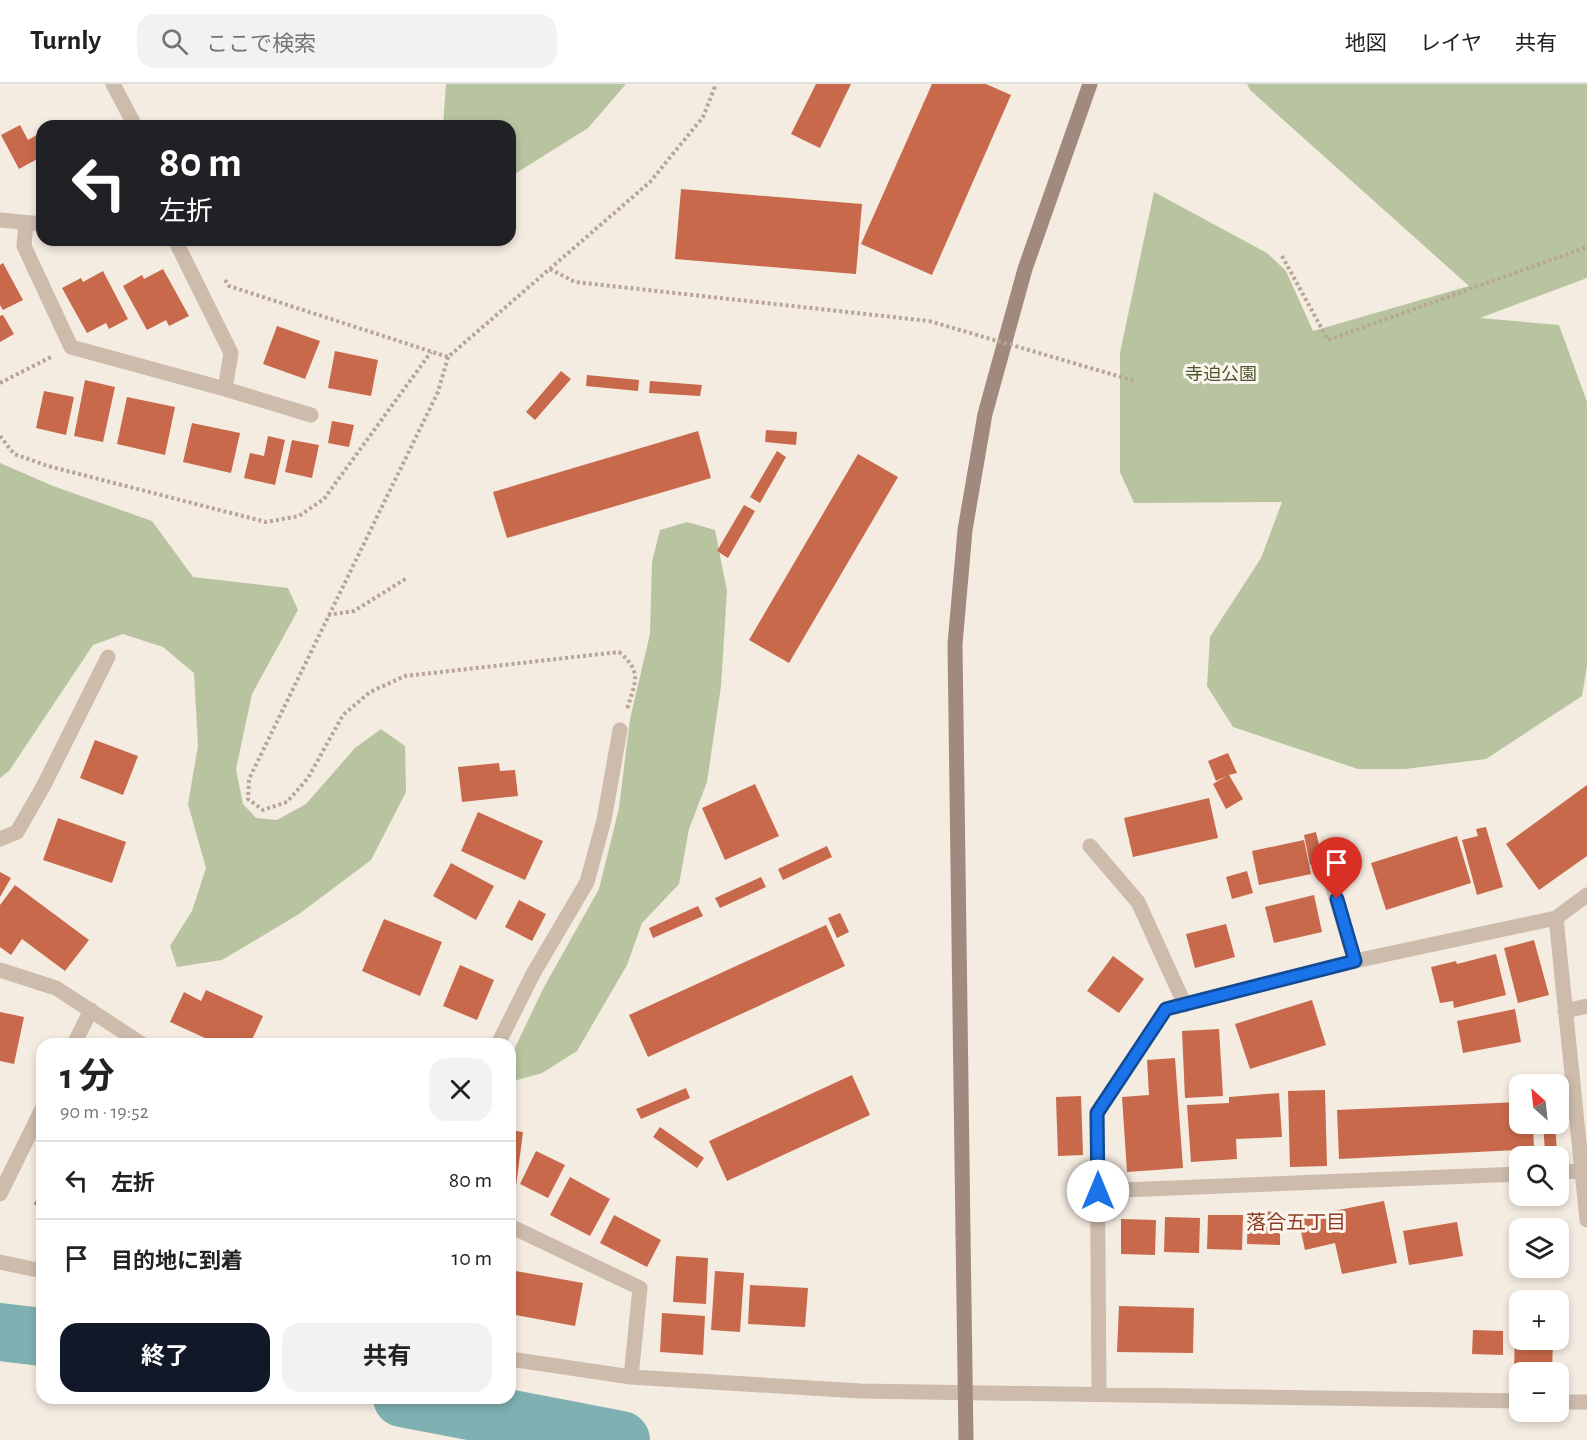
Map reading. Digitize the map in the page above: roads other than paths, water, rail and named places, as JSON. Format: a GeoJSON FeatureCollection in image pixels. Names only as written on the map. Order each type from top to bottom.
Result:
{"type":"FeatureCollection","features":[{"type":"Feature","properties":{"kind":"street"},"geometry":{"type":"LineString","coordinates":[[113,84],[132,120]]}},
{"type":"Feature","properties":{"kind":"street"},"geometry":{"type":"LineString","coordinates":[[966,1440],[955,644],[965,530],[985,414],[1025,269],[1090,84]]}},
{"type":"Feature","properties":{"kind":"street"},"geometry":{"type":"LineString","coordinates":[[0,220],[36,224]]}},
{"type":"Feature","properties":{"kind":"street"},"geometry":{"type":"LineString","coordinates":[[26,223],[24,246],[70,347],[311,415]]}},
{"type":"Feature","properties":{"kind":"street"},"geometry":{"type":"LineString","coordinates":[[178,246],[231,354],[225,389]]}},
{"type":"Feature","properties":{"kind":"street"},"geometry":{"type":"LineString","coordinates":[[0,838],[17,832],[44,785],[108,657]]}},
{"type":"Feature","properties":{"kind":"street"},"geometry":{"type":"LineString","coordinates":[[501,1038],[533,974],[587,882],[604,820],[620,730]]}},
{"type":"Feature","properties":{"kind":"street"},"geometry":{"type":"LineString","coordinates":[[1090,846],[1138,902],[1185,1005]]}},
{"type":"Feature","properties":{"kind":"street"},"geometry":{"type":"LineString","coordinates":[[1330,878],[1355,961]]}},
{"type":"Feature","properties":{"kind":"street"},"geometry":{"type":"LineString","coordinates":[[1099,1394],[1097,1113],[1166,1009],[1355,961],[1556,918],[1587,895]]}},
{"type":"Feature","properties":{"kind":"street"},"geometry":{"type":"LineString","coordinates":[[1556,918],[1586,1192],[1587,1220]]}},
{"type":"Feature","properties":{"kind":"street"},"geometry":{"type":"LineString","coordinates":[[0,970],[56,988],[133,1038]]}},
{"type":"Feature","properties":{"kind":"street"},"geometry":{"type":"LineString","coordinates":[[1565,1011],[1587,1006]]}},
{"type":"Feature","properties":{"kind":"street"},"geometry":{"type":"LineString","coordinates":[[77,1038],[91,1010]]}},
{"type":"Feature","properties":{"kind":"street"},"geometry":{"type":"LineString","coordinates":[[0,1194],[36,1121]]}},
{"type":"Feature","properties":{"kind":"street"},"geometry":{"type":"LineString","coordinates":[[1569,1172],[1582,1172]]}},
{"type":"Feature","properties":{"kind":"street"},"geometry":{"type":"LineString","coordinates":[[1098,1191],[1509,1174]]}},
{"type":"Feature","properties":{"kind":"street"},"geometry":{"type":"LineString","coordinates":[[516,1229],[640,1288],[631,1377]]}},
{"type":"Feature","properties":{"kind":"street"},"geometry":{"type":"LineString","coordinates":[[0,1262],[36,1270]]}},
{"type":"Feature","properties":{"kind":"street"},"geometry":{"type":"LineString","coordinates":[[516,1360],[631,1377],[860,1391],[1509,1401]]}},
{"type":"Feature","properties":{"kind":"street"},"geometry":{"type":"LineString","coordinates":[[1569,1402],[1587,1402]]}},
{"type":"Feature","properties":{"kind":"waterway"},"geometry":{"type":"LineString","coordinates":[[0,1332],[36,1336]]}},
{"type":"Feature","properties":{"kind":"waterway"},"geometry":{"type":"LineString","coordinates":[[433,1404],[621,1440]]}},
{"type":"Feature","properties":{"kind":"district","name":"落合五丁目"},"geometry":{"type":"Point","coordinates":[1296,1223]}},
{"type":"Feature","properties":{"kind":"park label","name":"寺迫公園"},"geometry":{"type":"Point","coordinates":[1221,375]}}]}
